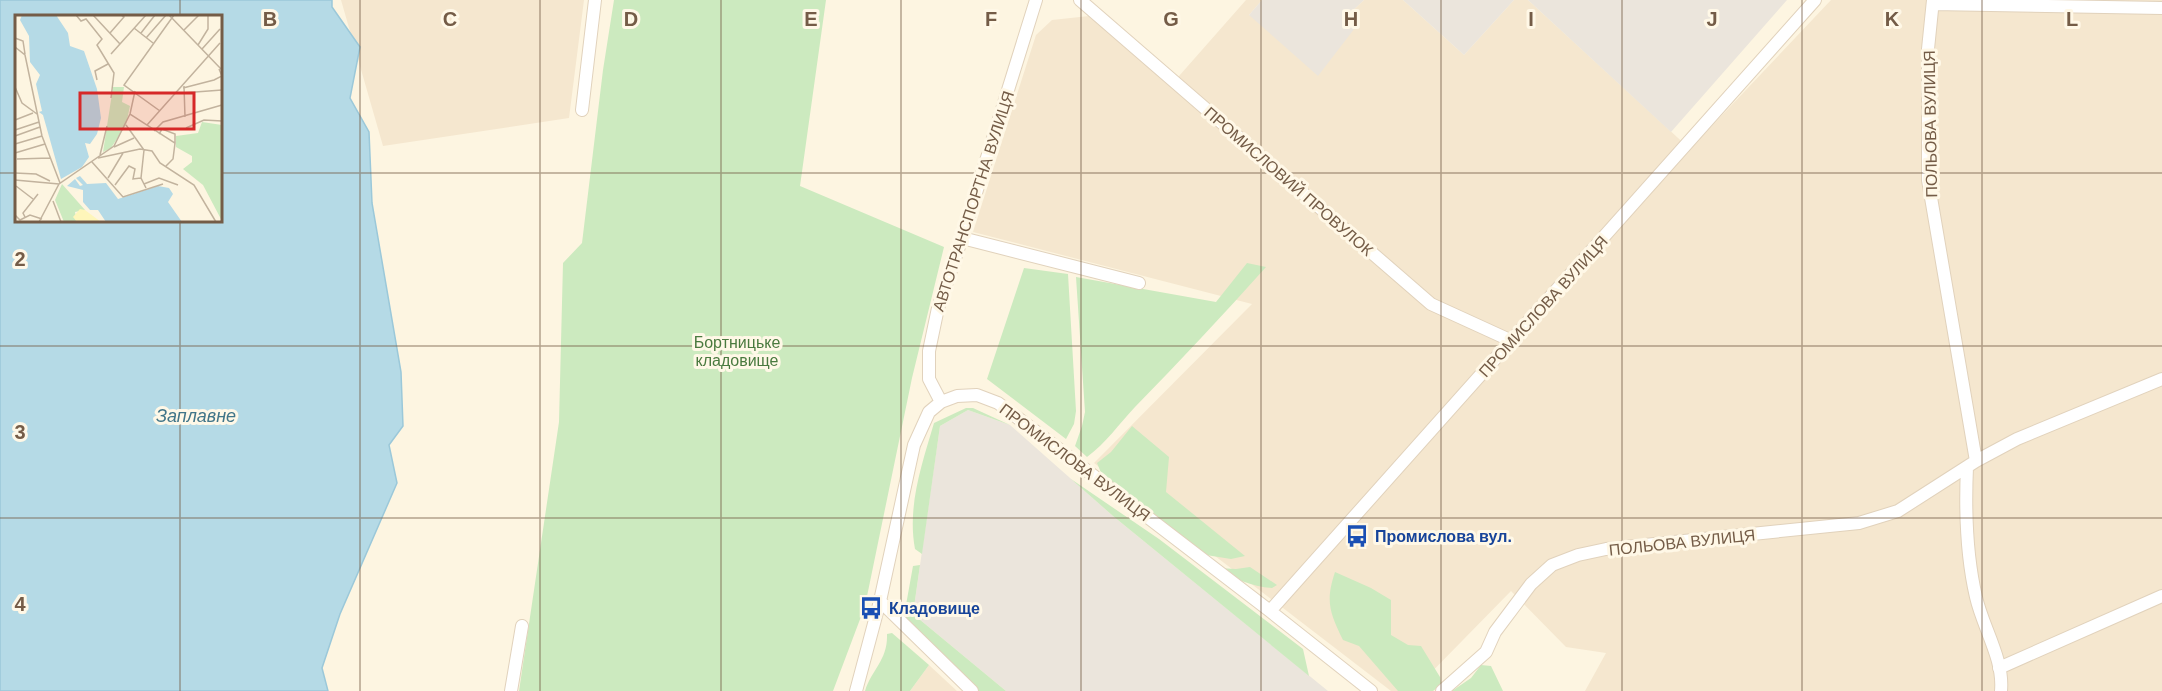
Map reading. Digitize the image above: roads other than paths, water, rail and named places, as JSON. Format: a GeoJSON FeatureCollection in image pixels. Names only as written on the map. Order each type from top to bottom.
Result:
{"type":"FeatureCollection","features":[{"type":"Feature","properties":{"kind":"street"},"geometry":{"type":"LineString","coordinates":[[582,110],[595,0]]}},
{"type":"Feature","properties":{"kind":"street","name":"АВТОТРАНСПОРТНА ВУЛИЦЯ"},"geometry":{"type":"LineString","coordinates":[[941,402],[929,379],[929,351],[938,308],[1036,0]]}},
{"type":"Feature","properties":{"kind":"street","name":"ПРОМИСЛОВИЙ ПРОВУЛОК"},"geometry":{"type":"LineString","coordinates":[[1080,0],[1431,304],[1512,341]]}},
{"type":"Feature","properties":{"kind":"street","name":"ПРОМИСЛОВА ВУЛИЦЯ"},"geometry":{"type":"LineString","coordinates":[[1270,611],[1815,0]]}},
{"type":"Feature","properties":{"kind":"street"},"geometry":{"type":"LineString","coordinates":[[1933,2],[2162,8]]}},
{"type":"Feature","properties":{"kind":"street","name":"ПОЛЬОВА ВУЛИЦЯ"},"geometry":{"type":"LineString","coordinates":[[1933,2],[1928,49],[1928,180],[1972,464],[1965,509],[1969,560],[1976,599],[1999,668],[2001,691]]}},
{"type":"Feature","properties":{"kind":"street"},"geometry":{"type":"LineString","coordinates":[[962,238],[1139,283]]}},
{"type":"Feature","properties":{"kind":"street","name":"ПОЛЬОВА ВУЛИЦЯ"},"geometry":{"type":"LineString","coordinates":[[1442,691],[1486,652],[1495,633],[1531,584],[1552,566],[1578,555],[1606,549],[1869,521],[1898,512],[1972,464],[2017,439],[2162,379]]}},
{"type":"Feature","properties":{"kind":"street","name":"ПРОМИСЛОВА ВУЛИЦЯ"},"geometry":{"type":"LineString","coordinates":[[941,402],[957,396],[977,395],[998,404],[1270,611],[1371,691]]}},
{"type":"Feature","properties":{"kind":"street"},"geometry":{"type":"LineString","coordinates":[[856,691],[914,445],[929,412],[941,402]]}},
{"type":"Feature","properties":{"kind":"street"},"geometry":{"type":"LineString","coordinates":[[1999,668],[2162,596]]}},
{"type":"Feature","properties":{"kind":"street"},"geometry":{"type":"LineString","coordinates":[[879,601],[972,691]]}},
{"type":"Feature","properties":{"kind":"street"},"geometry":{"type":"LineString","coordinates":[[511,691],[522,626]]}},
{"type":"Feature","properties":{"kind":"water","name":"Заплавне"},"geometry":{"type":"Polygon","coordinates":[[[0,0],[332,0],[332,7],[360,47],[350,98],[369,132],[372,203],[401,372],[403,426],[389,445],[397,483],[340,614],[322,668],[328,691],[0,691],[0,0]]]}},
{"type":"Feature","properties":{"kind":"place","name":"Промислова вул."},"geometry":{"type":"Point","coordinates":[1357,536]}},
{"type":"Feature","properties":{"kind":"place","name":"Кладовище"},"geometry":{"type":"Point","coordinates":[871,608]}},
{"type":"Feature","properties":{"kind":"park label","name":"Бортницьке кладовище"},"geometry":{"type":"Point","coordinates":[737,351]}}]}
